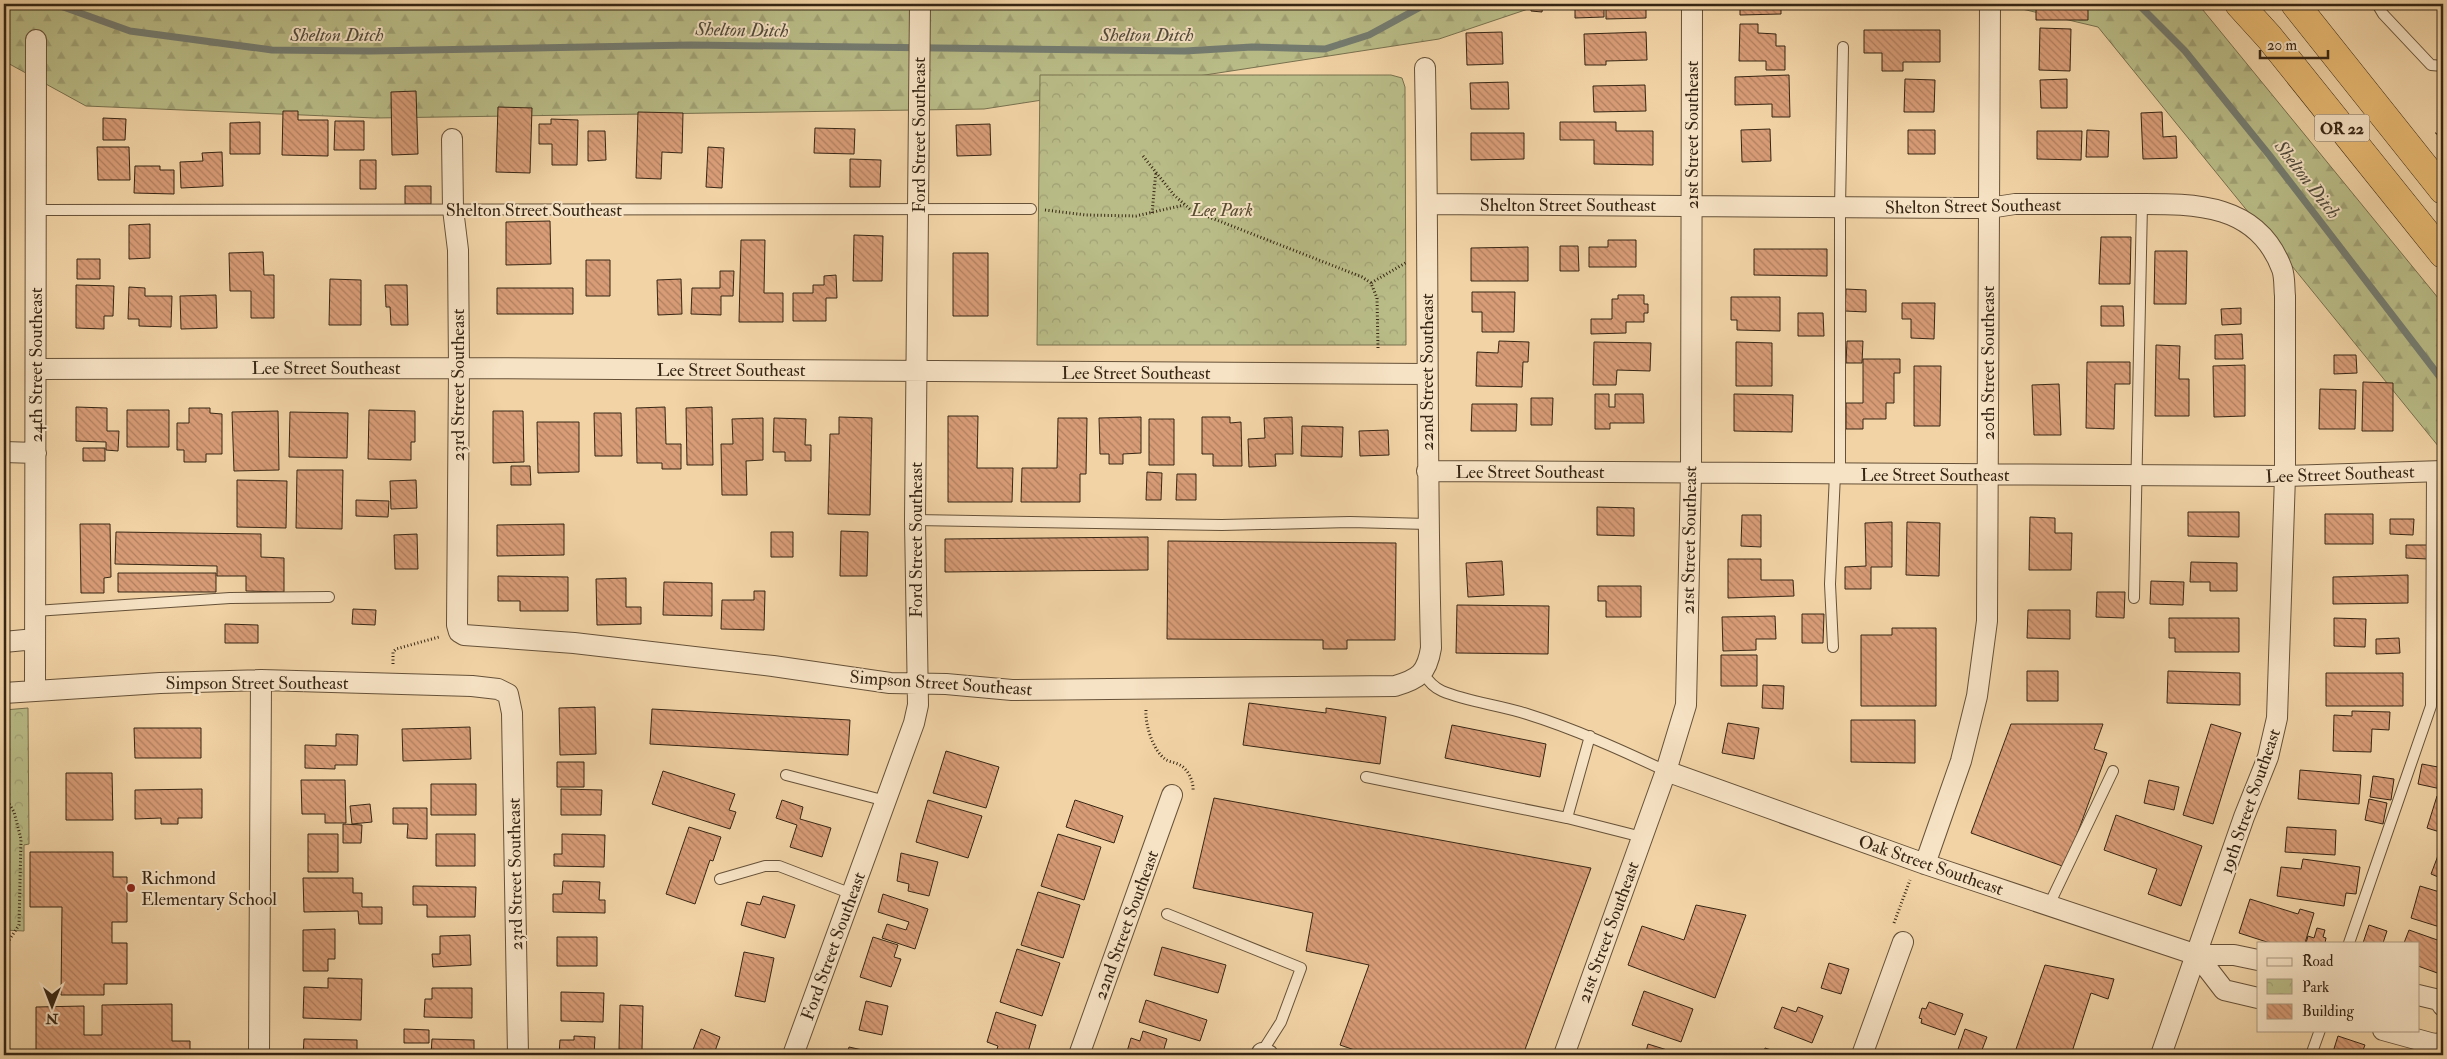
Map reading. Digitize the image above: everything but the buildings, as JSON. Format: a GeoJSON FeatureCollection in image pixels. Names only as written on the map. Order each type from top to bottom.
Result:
{"type":"FeatureCollection","features":[{"type":"Feature","properties":{"kind":"highway","name":"OR 22"},"geometry":{"type":"LineString","coordinates":[[2239,4],[2269,37],[2443,254]]}},
{"type":"Feature","properties":{"kind":"highway","name":"OR 22"},"geometry":{"type":"LineString","coordinates":[[2301,6],[2443,190]]}},
{"type":"Feature","properties":{"kind":"street","name":"Ford Street Southeast"},"geometry":{"type":"LineString","coordinates":[[794,1055],[914,723],[918,705],[915,520],[920,4]]}},
{"type":"Feature","properties":{"kind":"street","name":"21st Street Southeast"},"geometry":{"type":"LineString","coordinates":[[1564,1055],[1666,771],[1686,705],[1691,473],[1692,4]]}},
{"type":"Feature","properties":{"kind":"street","name":"20th Street Southeast"},"geometry":{"type":"LineString","coordinates":[[1925,864],[1961,761],[1977,696],[1987,621],[1990,4]]}},
{"type":"Feature","properties":{"kind":"street","name":"24th Street Southeast"},"geometry":{"type":"LineString","coordinates":[[35,690],[36,40]]}},
{"type":"Feature","properties":{"kind":"street","name":"22nd Street Southeast"},"geometry":{"type":"LineString","coordinates":[[1423,673],[1428,664],[1431,648],[1427,471],[1428,204],[1425,68]]}},
{"type":"Feature","properties":{"kind":"street","name":"23rd Street Southeast"},"geometry":{"type":"LineString","coordinates":[[452,139],[453,209],[458,250],[457,625],[459,632]]}},
{"type":"Feature","properties":{"kind":"street","name":"Shelton Street Southeast"},"geometry":{"type":"LineString","coordinates":[[1428,204],[1989,208],[2015,204],[2196,204],[2227,212],[2254,227],[2269,244],[2282,270],[2285,296],[2285,476]]}},
{"type":"Feature","properties":{"kind":"street","name":"Lee Street Southeast"},"geometry":{"type":"LineString","coordinates":[[36,369],[459,368],[1426,374]]}},
{"type":"Feature","properties":{"kind":"street"},"geometry":{"type":"LineString","coordinates":[[4,452],[36,452]]}},
{"type":"Feature","properties":{"kind":"street","name":"Lee Street Southeast"},"geometry":{"type":"LineString","coordinates":[[1427,471],[1987,476],[2285,476],[2438,471]]}},
{"type":"Feature","properties":{"kind":"street","name":"19th Street Southeast"},"geometry":{"type":"LineString","coordinates":[[2161,1055],[2244,816],[2275,736],[2279,691],[2285,476]]}},
{"type":"Feature","properties":{"kind":"street","name":"Simpson Street Southeast"},"geometry":{"type":"LineString","coordinates":[[459,632],[472,636],[574,644],[773,666],[890,683],[1030,690],[1395,686],[1410,682],[1423,673]]}},
{"type":"Feature","properties":{"kind":"street"},"geometry":{"type":"LineString","coordinates":[[4,642],[35,639]]}},
{"type":"Feature","properties":{"kind":"street","name":"Simpson Street Southeast"},"geometry":{"type":"LineString","coordinates":[[4,693],[160,683],[261,680],[472,686],[498,689],[508,694]]}},
{"type":"Feature","properties":{"kind":"street"},"geometry":{"type":"LineString","coordinates":[[259,1055],[261,680]]}},
{"type":"Feature","properties":{"kind":"street","name":"23rd Street Southeast"},"geometry":{"type":"LineString","coordinates":[[508,694],[512,713],[518,1055]]}},
{"type":"Feature","properties":{"kind":"street","name":"Oak Street Southeast"},"geometry":{"type":"LineString","coordinates":[[1666,771],[1925,864],[2197,955],[2234,955],[2257,960]]}},
{"type":"Feature","properties":{"kind":"street","name":"22nd Street Southeast"},"geometry":{"type":"LineString","coordinates":[[1079,1055],[1172,794]]}},
{"type":"Feature","properties":{"kind":"street"},"geometry":{"type":"LineString","coordinates":[[1862,1055],[1902,942]]}},
{"type":"Feature","properties":{"kind":"street"},"geometry":{"type":"LineString","coordinates":[[2197,955],[2224,990],[2257,998]]}},
{"type":"Feature","properties":{"kind":"street"},"geometry":{"type":"LineString","coordinates":[[2420,995],[2439,1000],[2443,1006]]}},
{"type":"Feature","properties":{"kind":"street"},"geometry":{"type":"LineString","coordinates":[[2390,1032],[2434,1044],[2443,1043]]}},
{"type":"Feature","properties":{"kind":"lane"},"geometry":{"type":"LineString","coordinates":[[2377,4],[2383,14],[2430,65],[2443,66]]}},
{"type":"Feature","properties":{"kind":"lane"},"geometry":{"type":"LineString","coordinates":[[1833,647],[1830,584],[1837,474],[1843,47]]}},
{"type":"Feature","properties":{"kind":"lane"},"geometry":{"type":"LineString","coordinates":[[2134,598],[2142,204]]}},
{"type":"Feature","properties":{"kind":"lane","name":"Shelton Street Southeast"},"geometry":{"type":"LineString","coordinates":[[36,210],[919,211],[1031,209]]}},
{"type":"Feature","properties":{"kind":"lane"},"geometry":{"type":"LineString","coordinates":[[2349,942],[2431,706],[2438,471]]}},
{"type":"Feature","properties":{"kind":"lane"},"geometry":{"type":"LineString","coordinates":[[915,520],[1222,525],[1350,522],[1428,524]]}},
{"type":"Feature","properties":{"kind":"lane"},"geometry":{"type":"LineString","coordinates":[[35,611],[230,598],[328,597]]}},
{"type":"Feature","properties":{"kind":"lane"},"geometry":{"type":"LineString","coordinates":[[1423,673],[1432,686],[1442,691],[1502,706],[1590,736],[1666,771]]}},
{"type":"Feature","properties":{"kind":"lane"},"geometry":{"type":"LineString","coordinates":[[1567,818],[1590,736]]}},
{"type":"Feature","properties":{"kind":"lane"},"geometry":{"type":"LineString","coordinates":[[2048,905],[2113,771]]}},
{"type":"Feature","properties":{"kind":"lane"},"geometry":{"type":"LineString","coordinates":[[786,775],[886,801]]}},
{"type":"Feature","properties":{"kind":"lane"},"geometry":{"type":"LineString","coordinates":[[1366,777],[1567,818],[1642,837]]}},
{"type":"Feature","properties":{"kind":"lane"},"geometry":{"type":"LineString","coordinates":[[720,879],[765,866],[779,866],[852,894]]}},
{"type":"Feature","properties":{"kind":"lane"},"geometry":{"type":"LineString","coordinates":[[1166,914],[1301,968],[1281,1022],[1263,1054]]}},
{"type":"Feature","properties":{"kind":"lane"},"geometry":{"type":"LineString","coordinates":[[2311,1055],[2319,1032]]}},
{"type":"Feature","properties":{"kind":"path"},"geometry":{"type":"LineString","coordinates":[[2436,134],[2443,127]]}},
{"type":"Feature","properties":{"kind":"path"},"geometry":{"type":"LineString","coordinates":[[1143,156],[1174,195],[1192,210],[1362,277],[1371,283],[1377,298],[1378,348]]}},
{"type":"Feature","properties":{"kind":"path"},"geometry":{"type":"LineString","coordinates":[[1152,213],[1156,170]]}},
{"type":"Feature","properties":{"kind":"path"},"geometry":{"type":"LineString","coordinates":[[1031,209],[1064,211],[1086,215],[1136,216],[1185,205]]}},
{"type":"Feature","properties":{"kind":"path"},"geometry":{"type":"LineString","coordinates":[[1371,283],[1410,260]]}},
{"type":"Feature","properties":{"kind":"path"},"geometry":{"type":"LineString","coordinates":[[393,684],[393,652],[396,649],[459,632]]}},
{"type":"Feature","properties":{"kind":"path"},"geometry":{"type":"LineString","coordinates":[[1147,689],[1145,717],[1148,733],[1162,756],[1181,765],[1190,776],[1194,785],[1190,794],[1172,794]]}},
{"type":"Feature","properties":{"kind":"path"},"geometry":{"type":"LineString","coordinates":[[4,795],[14,812],[21,839],[19,925],[4,948]]}},
{"type":"Feature","properties":{"kind":"path"},"geometry":{"type":"LineString","coordinates":[[1902,942],[1894,934],[1892,927],[1912,874],[1925,864]]}},
{"type":"Feature","properties":{"kind":"green space"},"geometry":{"type":"Polygon","coordinates":[[[4,4],[1543,4],[1439,39],[984,109],[375,118],[86,106],[4,61],[4,4]]]}},
{"type":"Feature","properties":{"kind":"green space"},"geometry":{"type":"Polygon","coordinates":[[[2001,4],[2198,4],[2443,304],[2443,452],[2098,27],[2001,4]]]}},
{"type":"Feature","properties":{"kind":"green space","name":"Lee Park"},"geometry":{"type":"Polygon","coordinates":[[[1040,75],[1391,75],[1402,78],[1405,87],[1406,345],[1037,345],[1040,75]]]}},
{"type":"Feature","properties":{"kind":"green space"},"geometry":{"type":"Polygon","coordinates":[[[28,708],[29,844],[24,845],[24,931],[4,930],[4,710],[28,708]]]}},
{"type":"Feature","properties":{"kind":"waterway","name":"Shelton Ditch"},"geometry":{"type":"LineString","coordinates":[[55,4],[130,31],[272,50],[370,51],[691,45],[1185,51],[1252,47],[1325,49],[1369,35],[1426,4]]}},
{"type":"Feature","properties":{"kind":"waterway","name":"Shelton Ditch"},"geometry":{"type":"LineString","coordinates":[[2138,4],[2185,51],[2270,156],[2443,381]]}},
{"type":"Feature","properties":{"kind":"place","name":"Richmond Elementary School"},"geometry":{"type":"Point","coordinates":[131,888]}}]}
